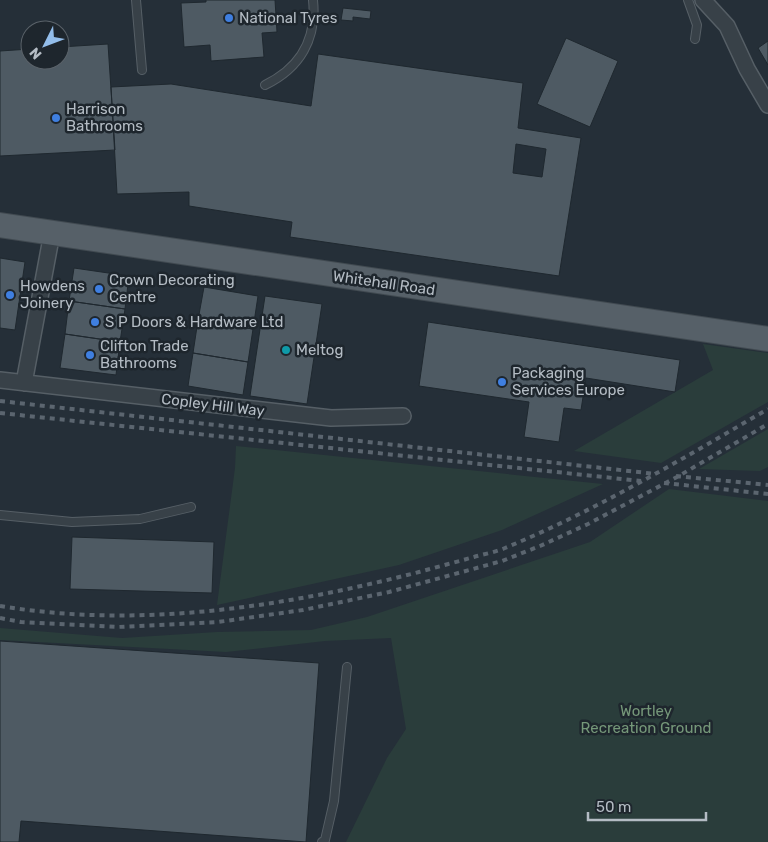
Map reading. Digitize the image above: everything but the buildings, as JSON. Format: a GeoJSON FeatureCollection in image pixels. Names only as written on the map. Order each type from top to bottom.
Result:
{"type":"FeatureCollection","features":[{"type":"Feature","properties":{"kind":"main road","name":"Whitehall Road"},"geometry":{"type":"LineString","coordinates":[[0,225],[768,339]]}},
{"type":"Feature","properties":{"kind":"street"},"geometry":{"type":"LineString","coordinates":[[704,0],[727,26],[747,69],[768,105]]}},
{"type":"Feature","properties":{"kind":"street"},"geometry":{"type":"LineString","coordinates":[[24,383],[52,233]]}},
{"type":"Feature","properties":{"kind":"street","name":"Copley Hill Way"},"geometry":{"type":"LineString","coordinates":[[0,380],[332,418],[404,416]]}},
{"type":"Feature","properties":{"kind":"lane"},"geometry":{"type":"LineString","coordinates":[[136,0],[142,70]]}},
{"type":"Feature","properties":{"kind":"lane"},"geometry":{"type":"LineString","coordinates":[[265,85],[285,74],[300,56],[314,25],[313,0]]}},
{"type":"Feature","properties":{"kind":"lane"},"geometry":{"type":"LineString","coordinates":[[688,0],[698,25],[695,39]]}},
{"type":"Feature","properties":{"kind":"lane"},"geometry":{"type":"LineString","coordinates":[[0,515],[72,522],[140,519],[191,507]]}},
{"type":"Feature","properties":{"kind":"lane"},"geometry":{"type":"LineString","coordinates":[[322,842],[325,840],[334,801],[347,667]]}},
{"type":"Feature","properties":{"kind":"green space"},"geometry":{"type":"Polygon","coordinates":[[[703,344],[768,353],[768,402],[661,463],[574,451],[713,370],[703,344]]]}},
{"type":"Feature","properties":{"kind":"green space"},"geometry":{"type":"Polygon","coordinates":[[[768,429],[768,467],[760,471],[699,469],[768,429]]]}},
{"type":"Feature","properties":{"kind":"green space"},"geometry":{"type":"Polygon","coordinates":[[[236,446],[603,484],[502,530],[399,565],[217,605],[235,468],[236,446]]]}},
{"type":"Feature","properties":{"kind":"green space","name":"Wortley Recreation Ground"},"geometry":{"type":"Polygon","coordinates":[[[669,489],[768,501],[768,842],[346,842],[387,758],[406,729],[391,638],[325,641],[226,652],[0,640],[0,628],[122,638],[217,632],[311,630],[367,617],[590,542],[669,489]]]}},
{"type":"Feature","properties":{"kind":"railway"},"geometry":{"type":"LineString","coordinates":[[0,401],[656,474]]}},
{"type":"Feature","properties":{"kind":"railway"},"geometry":{"type":"LineString","coordinates":[[0,606],[52,613],[105,615],[158,615],[211,611],[316,595],[419,572],[498,551],[539,533],[606,501],[768,409]]}},
{"type":"Feature","properties":{"kind":"railway"},"geometry":{"type":"LineString","coordinates":[[0,413],[641,481]]}},
{"type":"Feature","properties":{"kind":"railway"},"geometry":{"type":"LineString","coordinates":[[0,618],[21,622],[117,627],[218,622],[303,610],[389,592],[502,561],[540,546],[588,524],[677,477],[768,424]]}},
{"type":"Feature","properties":{"kind":"railway"},"geometry":{"type":"LineString","coordinates":[[676,476],[768,485]]}},
{"type":"Feature","properties":{"kind":"railway"},"geometry":{"type":"LineString","coordinates":[[664,483],[768,494]]}},
{"type":"Feature","properties":{"kind":"place","name":"National Tyres"},"geometry":{"type":"Point","coordinates":[229,18]}},
{"type":"Feature","properties":{"kind":"place","name":"Harrison Bathrooms"},"geometry":{"type":"Point","coordinates":[56,118]}},
{"type":"Feature","properties":{"kind":"place","name":"Crown Decorating Centre"},"geometry":{"type":"Point","coordinates":[99,289]}},
{"type":"Feature","properties":{"kind":"place","name":"Howdens Joinery"},"geometry":{"type":"Point","coordinates":[10,295]}},
{"type":"Feature","properties":{"kind":"place","name":"S P Doors & Hardware Ltd"},"geometry":{"type":"Point","coordinates":[95,322]}},
{"type":"Feature","properties":{"kind":"place","name":"Meltog"},"geometry":{"type":"Point","coordinates":[286,350]}},
{"type":"Feature","properties":{"kind":"place","name":"Clifton Trade Bathrooms"},"geometry":{"type":"Point","coordinates":[90,355]}},
{"type":"Feature","properties":{"kind":"place","name":"Packaging Services Europe"},"geometry":{"type":"Point","coordinates":[502,382]}}]}
